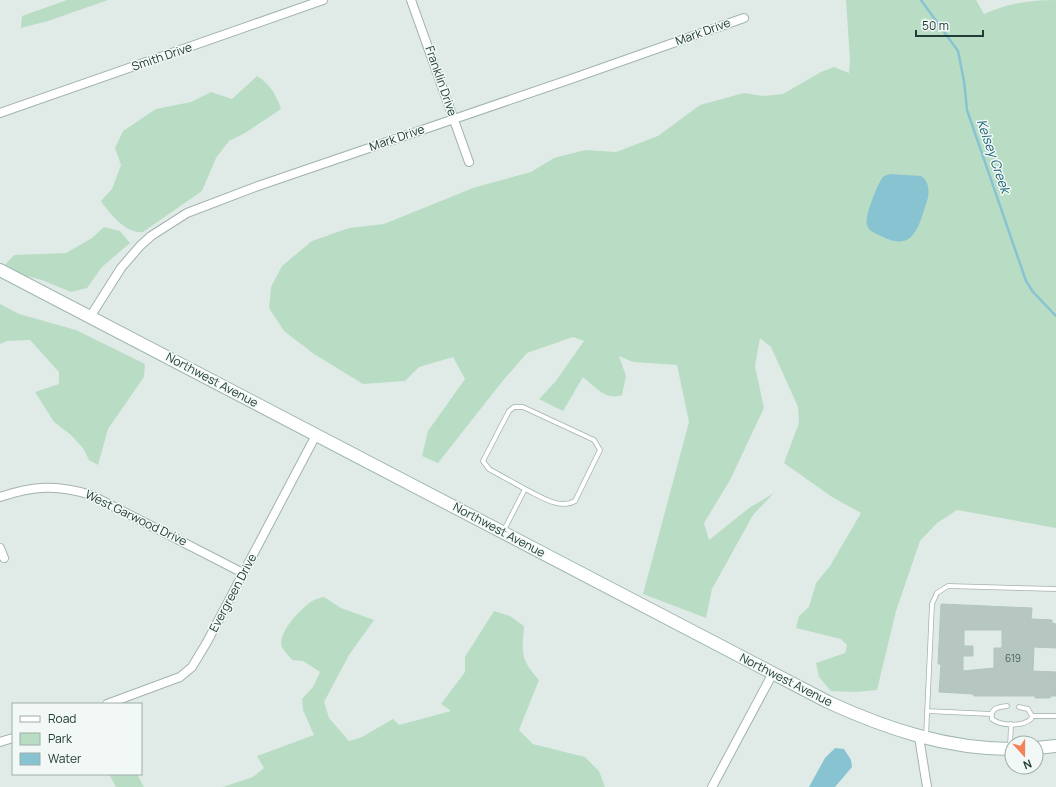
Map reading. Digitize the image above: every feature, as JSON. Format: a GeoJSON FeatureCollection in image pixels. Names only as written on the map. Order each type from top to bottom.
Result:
{"type":"FeatureCollection","features":[{"type":"Feature","properties":{"kind":"street","name":"Smith Drive"},"geometry":{"type":"LineString","coordinates":[[0,113],[323,0]]}},
{"type":"Feature","properties":{"kind":"street","name":"Franklin Drive"},"geometry":{"type":"LineString","coordinates":[[411,0],[470,162]]}},
{"type":"Feature","properties":{"kind":"street","name":"Mark Drive"},"geometry":{"type":"LineString","coordinates":[[90,317],[121,268],[140,246],[151,236],[187,213],[245,190],[572,79],[744,18]]}},
{"type":"Feature","properties":{"kind":"street","name":"Northwest Avenue"},"geometry":{"type":"LineString","coordinates":[[0,270],[773,673],[855,714],[883,726],[922,737],[974,746],[1004,748]]}},
{"type":"Feature","properties":{"kind":"street","name":"Evergreen Drive"},"geometry":{"type":"LineString","coordinates":[[110,703],[174,680],[192,667],[207,642],[316,435]]}},
{"type":"Feature","properties":{"kind":"street","name":"West Garwood Drive"},"geometry":{"type":"LineString","coordinates":[[0,497],[15,492],[43,487],[74,490],[91,495],[243,573]]}},
{"type":"Feature","properties":{"kind":"street"},"geometry":{"type":"LineString","coordinates":[[0,548],[4,558]]}},
{"type":"Feature","properties":{"kind":"street"},"geometry":{"type":"LineString","coordinates":[[712,787],[773,673]]}},
{"type":"Feature","properties":{"kind":"street"},"geometry":{"type":"LineString","coordinates":[[922,737],[927,787]]}},
{"type":"Feature","properties":{"kind":"street"},"geometry":{"type":"LineString","coordinates":[[0,742],[12,738]]}},
{"type":"Feature","properties":{"kind":"street"},"geometry":{"type":"LineString","coordinates":[[1044,747],[1056,746]]}},
{"type":"Feature","properties":{"kind":"lane"},"geometry":{"type":"LineString","coordinates":[[514,406],[523,407],[594,440],[598,445],[600,450],[575,501],[569,504],[561,505],[525,489],[489,469],[483,461],[509,411],[514,406]]}},
{"type":"Feature","properties":{"kind":"lane"},"geometry":{"type":"LineString","coordinates":[[503,532],[525,489]]}},
{"type":"Feature","properties":{"kind":"lane"},"geometry":{"type":"LineString","coordinates":[[922,737],[927,711],[932,604],[937,593],[948,586],[1056,589]]}},
{"type":"Feature","properties":{"kind":"lane"},"geometry":{"type":"LineString","coordinates":[[991,714],[996,707],[1007,706]]}},
{"type":"Feature","properties":{"kind":"lane"},"geometry":{"type":"LineString","coordinates":[[1019,706],[1028,709],[1032,716]]}},
{"type":"Feature","properties":{"kind":"lane"},"geometry":{"type":"LineString","coordinates":[[927,711],[991,714]]}},
{"type":"Feature","properties":{"kind":"lane"},"geometry":{"type":"LineString","coordinates":[[991,714],[992,719],[997,722],[1011,724],[1028,722],[1032,716]]}},
{"type":"Feature","properties":{"kind":"lane"},"geometry":{"type":"LineString","coordinates":[[1032,716],[1056,716]]}},
{"type":"Feature","properties":{"kind":"lane"},"geometry":{"type":"LineString","coordinates":[[1011,724],[1011,735]]}},
{"type":"Feature","properties":{"kind":"green space"},"geometry":{"type":"Polygon","coordinates":[[[67,0],[108,0],[48,21],[21,28],[22,16],[67,0]]]}},
{"type":"Feature","properties":{"kind":"green space"},"geometry":{"type":"Polygon","coordinates":[[[846,0],[976,0],[984,14],[1002,7],[1020,3],[1056,0],[1056,528],[957,510],[937,523],[920,541],[896,611],[877,690],[855,692],[831,691],[819,677],[816,663],[845,653],[847,645],[841,639],[796,628],[799,616],[809,607],[816,583],[830,566],[861,513],[832,497],[784,463],[799,423],[798,407],[771,347],[760,338],[755,366],[764,408],[730,480],[704,523],[709,540],[749,508],[774,493],[753,515],[712,589],[706,618],[643,594],[689,422],[677,365],[633,362],[619,356],[626,376],[622,395],[606,395],[596,389],[583,377],[563,411],[539,399],[555,382],[584,341],[573,337],[527,353],[501,383],[438,463],[422,456],[428,431],[465,379],[453,357],[419,367],[405,381],[363,384],[314,354],[284,331],[269,308],[271,287],[282,266],[312,241],[349,228],[384,224],[473,188],[531,172],[554,158],[585,150],[616,152],[658,136],[700,105],[744,93],[763,96],[783,94],[821,72],[834,67],[849,73],[850,60],[846,0]]]}},
{"type":"Feature","properties":{"kind":"green space"},"geometry":{"type":"Polygon","coordinates":[[[257,76],[266,82],[272,90],[281,109],[245,133],[229,141],[216,158],[202,191],[143,232],[131,230],[119,222],[109,212],[101,201],[112,189],[121,165],[115,148],[123,131],[156,109],[191,102],[211,92],[232,99],[257,76]]]}},
{"type":"Feature","properties":{"kind":"green space"},"geometry":{"type":"Polygon","coordinates":[[[104,227],[120,231],[130,243],[102,267],[87,288],[71,292],[42,280],[22,275],[5,265],[14,255],[66,253],[92,238],[104,227]]]}},
{"type":"Feature","properties":{"kind":"green space"},"geometry":{"type":"Polygon","coordinates":[[[0,304],[19,314],[76,330],[145,364],[144,377],[108,429],[98,465],[89,460],[83,448],[71,435],[54,422],[35,392],[59,384],[59,372],[30,340],[7,341],[0,344],[0,304]]]}},
{"type":"Feature","properties":{"kind":"green space"},"geometry":{"type":"Polygon","coordinates":[[[324,597],[341,608],[374,620],[349,655],[324,702],[329,718],[349,741],[362,737],[393,719],[399,725],[451,711],[441,704],[465,672],[465,657],[494,611],[510,616],[524,626],[523,649],[525,661],[539,680],[519,730],[533,744],[585,757],[599,771],[605,787],[223,787],[253,777],[264,768],[257,756],[314,735],[303,710],[302,699],[313,687],[320,672],[303,661],[292,660],[282,647],[281,641],[286,628],[296,615],[312,601],[324,597]]]}},
{"type":"Feature","properties":{"kind":"green space"},"geometry":{"type":"Polygon","coordinates":[[[110,775],[138,775],[144,787],[116,787],[110,775]]]}},
{"type":"Feature","properties":{"kind":"water"},"geometry":{"type":"Polygon","coordinates":[[[890,174],[921,176],[926,181],[929,190],[928,198],[918,227],[909,239],[902,241],[894,241],[876,234],[871,231],[867,225],[869,208],[875,192],[881,179],[890,174]]]}},
{"type":"Feature","properties":{"kind":"water"},"geometry":{"type":"Polygon","coordinates":[[[835,748],[844,749],[851,760],[852,767],[835,787],[809,787],[825,758],[835,748]]]}},
{"type":"Feature","properties":{"kind":"building"},"geometry":{"type":"Polygon","coordinates":[[[941,604],[1032,608],[1031,619],[1052,620],[1052,623],[1056,624],[1056,648],[1034,647],[1033,671],[1056,672],[1056,696],[1051,696],[1050,698],[1035,698],[1035,696],[974,696],[973,694],[939,692],[941,664],[938,664],[941,604]],[[964,630],[964,646],[973,646],[973,656],[963,656],[963,671],[994,668],[994,648],[1002,648],[1002,630],[964,630]]]}},
{"type":"Feature","properties":{"kind":"waterway","name":"Kelsey Creek"},"geometry":{"type":"LineString","coordinates":[[921,0],[958,51],[964,81],[967,110],[1026,281],[1033,292],[1056,316]]}}]}
